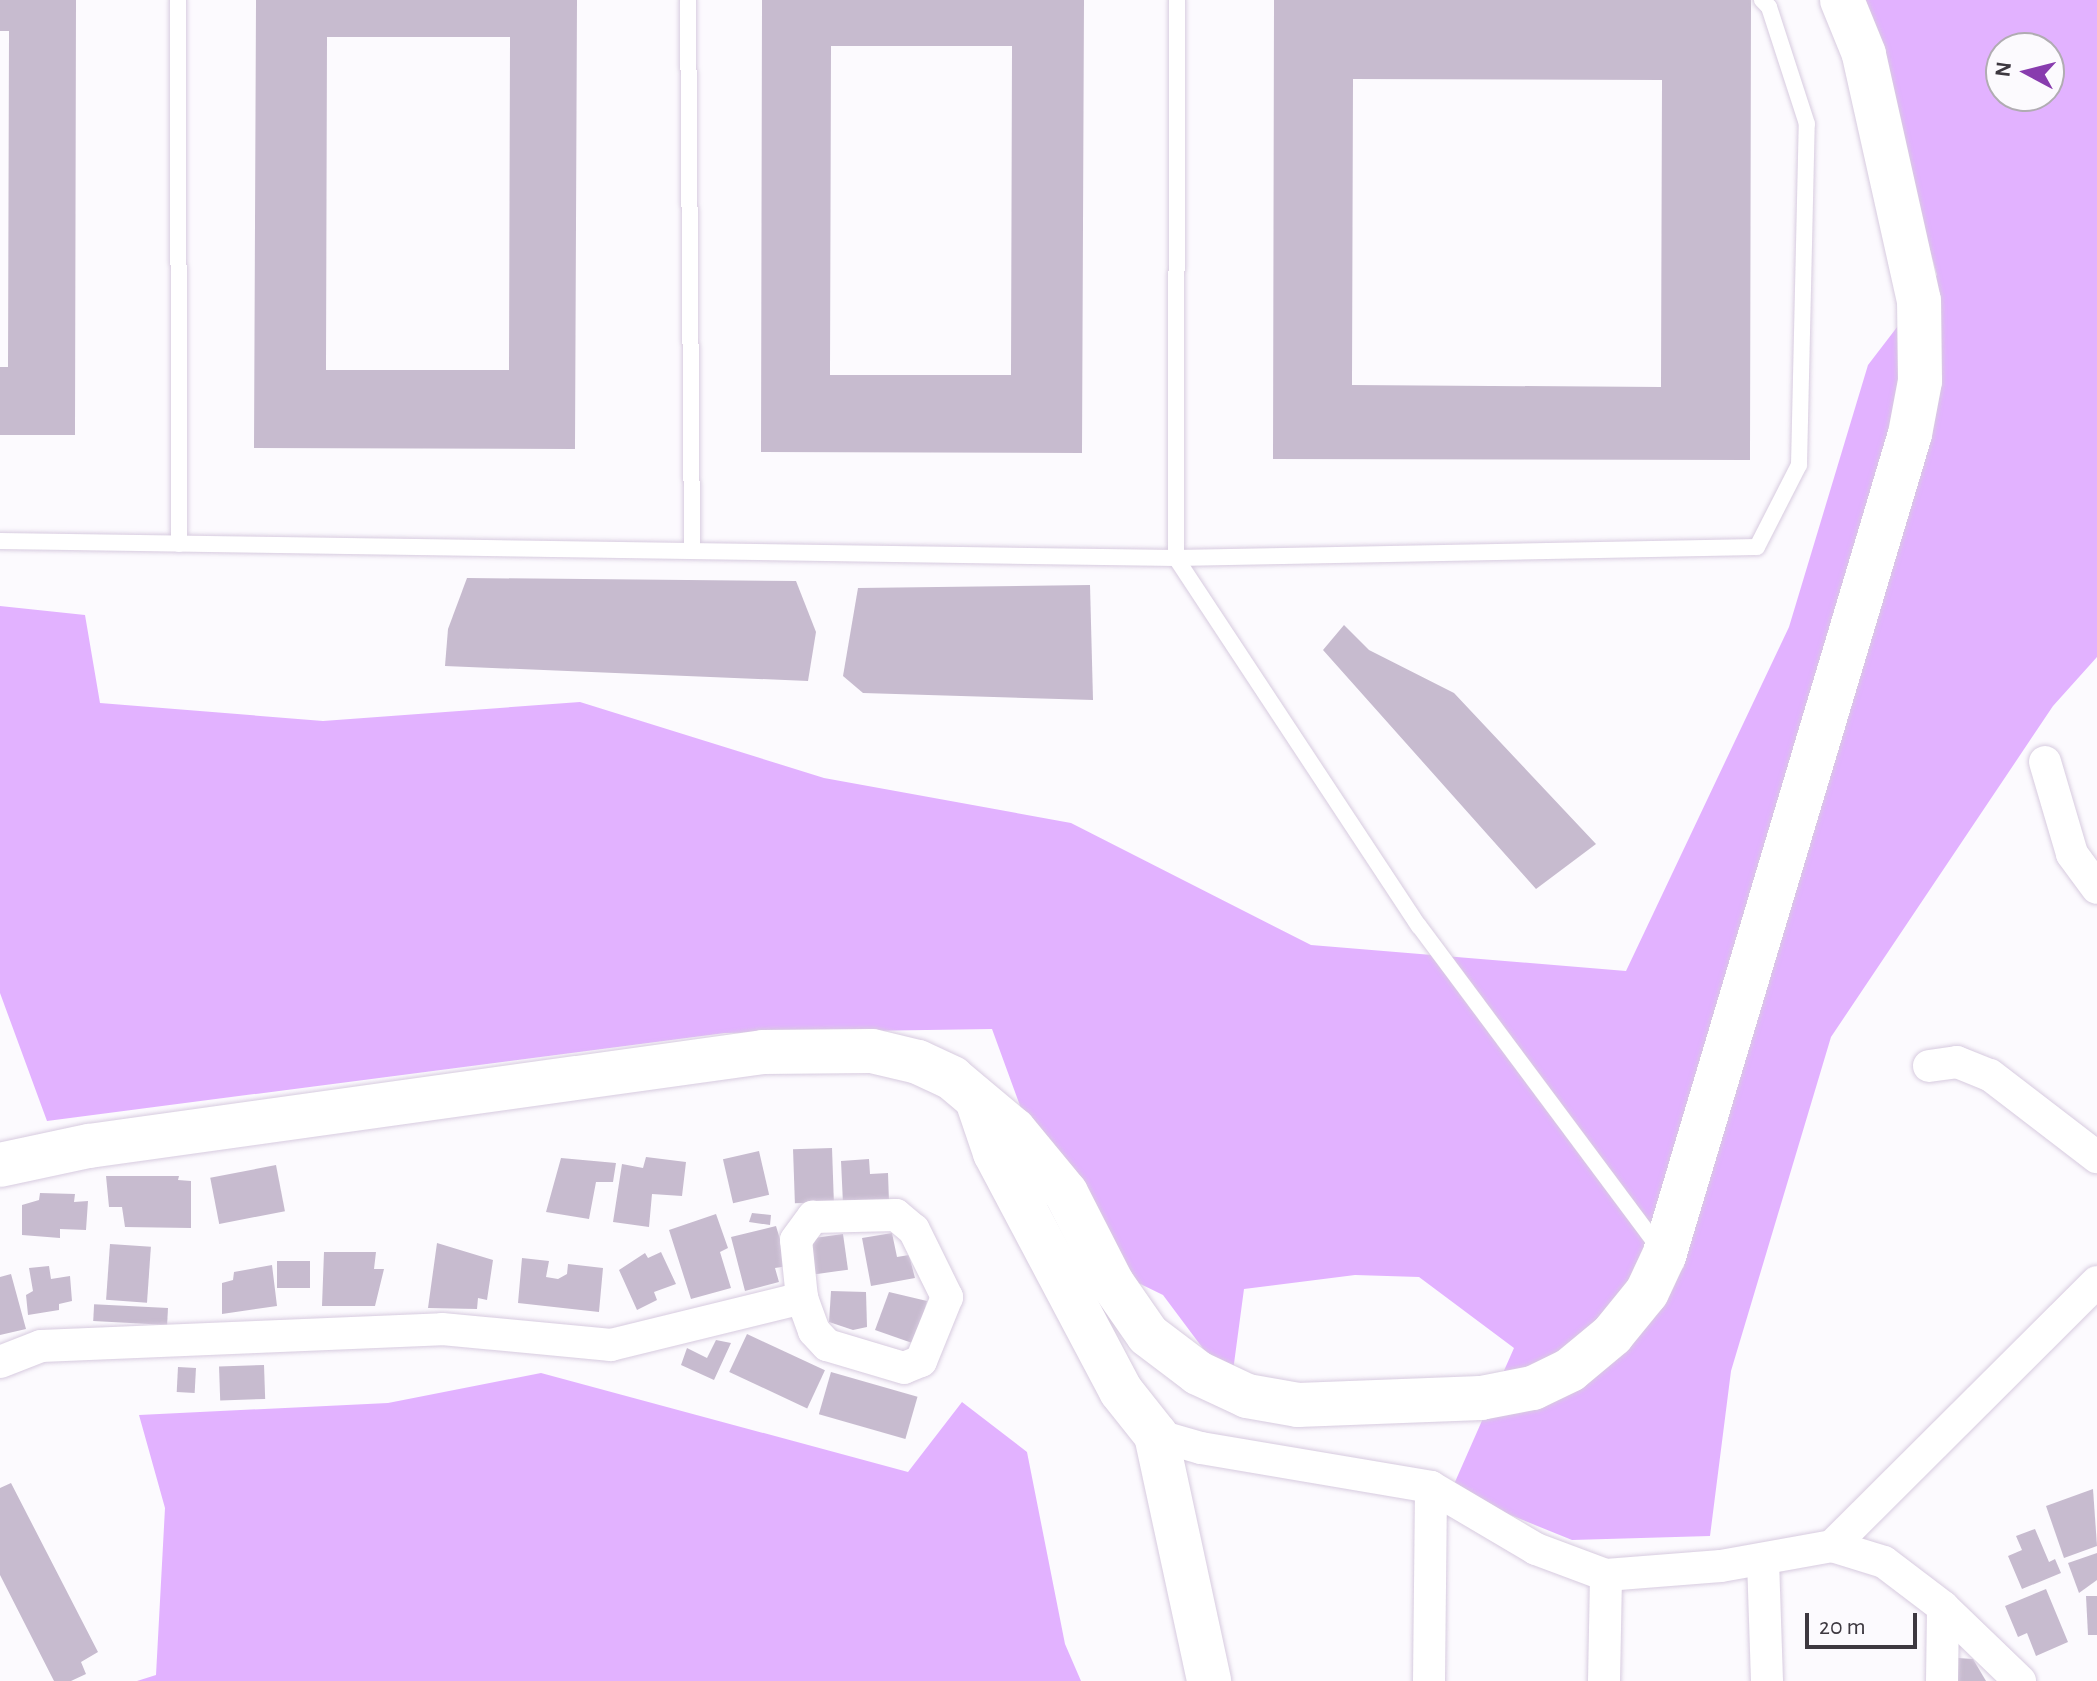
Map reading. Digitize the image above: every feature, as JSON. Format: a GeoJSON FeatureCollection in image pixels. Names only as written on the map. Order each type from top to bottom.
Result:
{"type":"FeatureCollection","features":[{"type":"Feature","properties":{"kind":"street"},"geometry":{"type":"LineString","coordinates":[[0,1165],[89,1146],[763,1052],[872,1051],[918,1062],[974,1094],[1014,1130],[1066,1193],[1112,1283],[1148,1335],[1198,1373],[1247,1396],[1298,1405],[1481,1398],[1533,1388],[1570,1370],[1612,1335],[1647,1292],[1664,1256],[1910,434],[1920,381],[1913,274],[1864,54],[1842,0]]}},
{"type":"Feature","properties":{"kind":"street"},"geometry":{"type":"LineString","coordinates":[[2045,762],[2072,854],[2097,888]]}},
{"type":"Feature","properties":{"kind":"street"},"geometry":{"type":"LineString","coordinates":[[1929,1066],[1957,1062],[1990,1075],[2097,1157]]}},
{"type":"Feature","properties":{"kind":"street"},"geometry":{"type":"LineString","coordinates":[[974,1094],[995,1153],[1106,1364],[1156,1435],[1209,1681]]}},
{"type":"Feature","properties":{"kind":"street"},"geometry":{"type":"LineString","coordinates":[[896,1215],[914,1230],[947,1297],[921,1361],[904,1368],[827,1345],[814,1331],[802,1298],[796,1240],[813,1217],[896,1215]]}},
{"type":"Feature","properties":{"kind":"street"},"geometry":{"type":"LineString","coordinates":[[1832,1546],[2097,1282]]}},
{"type":"Feature","properties":{"kind":"street"},"geometry":{"type":"LineString","coordinates":[[0,1362],[41,1346],[442,1329],[611,1345],[802,1298]]}},
{"type":"Feature","properties":{"kind":"street"},"geometry":{"type":"LineString","coordinates":[[1156,1435],[1201,1448],[1431,1487],[1536,1549],[1606,1575],[1763,1560],[1832,1546],[1884,1562],[1943,1607],[2020,1681]]}},
{"type":"Feature","properties":{"kind":"street"},"geometry":{"type":"LineString","coordinates":[[1429,1681],[1431,1487]]}},
{"type":"Feature","properties":{"kind":"street"},"geometry":{"type":"LineString","coordinates":[[1763,1560],[1767,1681]]}},
{"type":"Feature","properties":{"kind":"street"},"geometry":{"type":"LineString","coordinates":[[1604,1681],[1606,1575]]}},
{"type":"Feature","properties":{"kind":"street"},"geometry":{"type":"LineString","coordinates":[[1942,1681],[1943,1607]]}},
{"type":"Feature","properties":{"kind":"lane"},"geometry":{"type":"LineString","coordinates":[[178,0],[179,544]]}},
{"type":"Feature","properties":{"kind":"lane"},"geometry":{"type":"LineString","coordinates":[[688,0],[692,551]]}},
{"type":"Feature","properties":{"kind":"lane"},"geometry":{"type":"LineString","coordinates":[[1177,0],[1176,558],[1419,926],[1664,1256]]}},
{"type":"Feature","properties":{"kind":"lane"},"geometry":{"type":"LineString","coordinates":[[0,541],[1176,558],[1757,547],[1799,465],[1807,124],[1769,7],[1762,0]]}},
{"type":"Feature","properties":{"kind":"shaded area"},"geometry":{"type":"Polygon","coordinates":[[[1861,0],[2097,0],[2097,657],[2053,706],[1831,1037],[1731,1371],[1710,1536],[1572,1540],[1451,1491],[1514,1348],[1419,1277],[1355,1275],[1244,1289],[1231,1386],[1163,1295],[1073,1251],[992,1029],[725,1033],[47,1121],[0,993],[0,606],[85,615],[100,703],[323,721],[580,702],[824,778],[1071,823],[1311,945],[1626,971],[1789,627],[1868,365],[1937,275],[1861,0]]]}},
{"type":"Feature","properties":{"kind":"shaded area"},"geometry":{"type":"Polygon","coordinates":[[[541,1373],[908,1472],[962,1402],[1027,1452],[1065,1644],[1081,1681],[137,1681],[156,1675],[165,1508],[139,1415],[388,1403],[541,1373]]]}},
{"type":"Feature","properties":{"kind":"building"},"geometry":{"type":"Polygon","coordinates":[[[0,0],[76,0],[75,435],[0,435],[0,367],[8,367],[9,31],[0,31],[0,0]]]}},
{"type":"Feature","properties":{"kind":"building"},"geometry":{"type":"Polygon","coordinates":[[[256,0],[577,0],[575,449],[254,448],[256,0]],[[327,37],[326,370],[509,370],[510,37],[327,37]]]}},
{"type":"Feature","properties":{"kind":"building"},"geometry":{"type":"Polygon","coordinates":[[[762,0],[1084,0],[1082,453],[761,452],[762,0]],[[831,46],[830,375],[1011,375],[1012,46],[831,46]]]}},
{"type":"Feature","properties":{"kind":"building"},"geometry":{"type":"Polygon","coordinates":[[[1274,0],[1751,0],[1750,460],[1273,459],[1274,0]],[[1353,79],[1352,385],[1661,387],[1662,80],[1353,79]]]}},
{"type":"Feature","properties":{"kind":"building"},"geometry":{"type":"Polygon","coordinates":[[[467,578],[796,581],[816,632],[808,681],[445,666],[448,629],[467,578]]]}},
{"type":"Feature","properties":{"kind":"building"},"geometry":{"type":"Polygon","coordinates":[[[1090,585],[1093,700],[863,693],[843,676],[858,588],[1090,585]]]}},
{"type":"Feature","properties":{"kind":"building"},"geometry":{"type":"Polygon","coordinates":[[[1344,625],[1369,650],[1454,693],[1596,844],[1536,889],[1323,650],[1344,625]]]}},
{"type":"Feature","properties":{"kind":"building"},"geometry":{"type":"Polygon","coordinates":[[[832,1148],[834,1202],[795,1203],[793,1149],[832,1148]]]}},
{"type":"Feature","properties":{"kind":"building"},"geometry":{"type":"Polygon","coordinates":[[[759,1151],[769,1195],[733,1203],[723,1159],[759,1151]]]}},
{"type":"Feature","properties":{"kind":"building"},"geometry":{"type":"Polygon","coordinates":[[[646,1157],[686,1162],[682,1196],[652,1194],[649,1227],[613,1222],[622,1164],[643,1168],[646,1157]]]}},
{"type":"Feature","properties":{"kind":"building"},"geometry":{"type":"Polygon","coordinates":[[[561,1158],[616,1163],[613,1182],[596,1182],[589,1219],[546,1212],[561,1158]]]}},
{"type":"Feature","properties":{"kind":"building"},"geometry":{"type":"Polygon","coordinates":[[[869,1159],[870,1174],[888,1173],[889,1202],[843,1204],[841,1161],[869,1159]]]}},
{"type":"Feature","properties":{"kind":"building"},"geometry":{"type":"Polygon","coordinates":[[[276,1165],[285,1211],[219,1224],[210,1178],[276,1165]]]}},
{"type":"Feature","properties":{"kind":"building"},"geometry":{"type":"Polygon","coordinates":[[[106,1176],[179,1176],[178,1180],[191,1181],[191,1228],[125,1227],[122,1207],[109,1207],[106,1176]]]}},
{"type":"Feature","properties":{"kind":"building"},"geometry":{"type":"Polygon","coordinates":[[[40,1193],[75,1194],[74,1202],[88,1201],[86,1230],[60,1229],[60,1238],[22,1235],[22,1205],[39,1200],[40,1193]]]}},
{"type":"Feature","properties":{"kind":"building"},"geometry":{"type":"Polygon","coordinates":[[[752,1213],[771,1215],[770,1225],[749,1222],[752,1213]]]}},
{"type":"Feature","properties":{"kind":"building"},"geometry":{"type":"Polygon","coordinates":[[[716,1214],[728,1248],[720,1252],[731,1288],[691,1299],[669,1230],[716,1214]]]}},
{"type":"Feature","properties":{"kind":"building"},"geometry":{"type":"Polygon","coordinates":[[[776,1226],[788,1266],[775,1268],[779,1282],[745,1291],[731,1237],[776,1226]]]}},
{"type":"Feature","properties":{"kind":"building"},"geometry":{"type":"Polygon","coordinates":[[[892,1233],[897,1257],[909,1255],[915,1278],[871,1286],[862,1238],[892,1233]]]}},
{"type":"Feature","properties":{"kind":"building"},"geometry":{"type":"Polygon","coordinates":[[[843,1234],[848,1270],[815,1274],[810,1239],[843,1234]]]}},
{"type":"Feature","properties":{"kind":"building"},"geometry":{"type":"Polygon","coordinates":[[[437,1243],[493,1260],[487,1300],[478,1298],[477,1309],[428,1308],[437,1243]]]}},
{"type":"Feature","properties":{"kind":"building"},"geometry":{"type":"Polygon","coordinates":[[[110,1244],[151,1247],[147,1303],[106,1300],[110,1244]]]}},
{"type":"Feature","properties":{"kind":"building"},"geometry":{"type":"Polygon","coordinates":[[[324,1252],[376,1252],[374,1269],[384,1269],[375,1306],[322,1306],[324,1252]]]}},
{"type":"Feature","properties":{"kind":"building"},"geometry":{"type":"Polygon","coordinates":[[[661,1252],[676,1284],[654,1292],[657,1300],[637,1310],[619,1270],[645,1253],[648,1258],[661,1252]]]}},
{"type":"Feature","properties":{"kind":"building"},"geometry":{"type":"Polygon","coordinates":[[[522,1258],[549,1261],[546,1277],[558,1279],[567,1274],[568,1264],[603,1268],[599,1312],[518,1303],[522,1258]]]}},
{"type":"Feature","properties":{"kind":"building"},"geometry":{"type":"Polygon","coordinates":[[[277,1261],[310,1261],[310,1288],[277,1288],[277,1261]]]}},
{"type":"Feature","properties":{"kind":"building"},"geometry":{"type":"Polygon","coordinates":[[[272,1265],[277,1306],[222,1314],[222,1283],[233,1280],[234,1272],[272,1265]]]}},
{"type":"Feature","properties":{"kind":"building"},"geometry":{"type":"Polygon","coordinates":[[[49,1266],[51,1279],[70,1276],[72,1301],[59,1304],[59,1310],[28,1315],[26,1295],[33,1291],[29,1268],[49,1266]]]}},
{"type":"Feature","properties":{"kind":"building"},"geometry":{"type":"Polygon","coordinates":[[[11,1274],[26,1329],[0,1335],[0,1277],[11,1274]]]}},
{"type":"Feature","properties":{"kind":"building"},"geometry":{"type":"Polygon","coordinates":[[[831,1291],[866,1292],[867,1327],[853,1330],[829,1322],[831,1291]]]}},
{"type":"Feature","properties":{"kind":"building"},"geometry":{"type":"Polygon","coordinates":[[[889,1292],[927,1301],[915,1344],[875,1330],[889,1292]]]}},
{"type":"Feature","properties":{"kind":"building"},"geometry":{"type":"Polygon","coordinates":[[[94,1304],[168,1308],[167,1325],[93,1321],[94,1304]]]}},
{"type":"Feature","properties":{"kind":"building"},"geometry":{"type":"Polygon","coordinates":[[[747,1334],[825,1370],[807,1408],[729,1372],[747,1334]]]}},
{"type":"Feature","properties":{"kind":"building"},"geometry":{"type":"Polygon","coordinates":[[[716,1340],[731,1343],[714,1380],[681,1365],[687,1348],[707,1358],[716,1340]]]}},
{"type":"Feature","properties":{"kind":"building"},"geometry":{"type":"Polygon","coordinates":[[[264,1365],[265,1399],[220,1401],[219,1367],[264,1365]]]}},
{"type":"Feature","properties":{"kind":"building"},"geometry":{"type":"Polygon","coordinates":[[[178,1367],[196,1368],[195,1393],[177,1392],[178,1367]]]}},
{"type":"Feature","properties":{"kind":"building"},"geometry":{"type":"Polygon","coordinates":[[[831,1372],[918,1397],[905,1439],[819,1414],[831,1372]]]}},
{"type":"Feature","properties":{"kind":"building"},"geometry":{"type":"Polygon","coordinates":[[[11,1483],[98,1652],[81,1662],[86,1674],[71,1681],[54,1681],[0,1575],[0,1488],[11,1483]]]}},
{"type":"Feature","properties":{"kind":"building"},"geometry":{"type":"Polygon","coordinates":[[[2093,1489],[2097,1546],[2064,1558],[2046,1506],[2093,1489]]]}},
{"type":"Feature","properties":{"kind":"building"},"geometry":{"type":"Polygon","coordinates":[[[2035,1529],[2049,1562],[2055,1559],[2061,1573],[2022,1589],[2008,1556],[2022,1550],[2016,1536],[2035,1529]]]}},
{"type":"Feature","properties":{"kind":"building"},"geometry":{"type":"Polygon","coordinates":[[[2097,1553],[2097,1580],[2079,1593],[2068,1563],[2097,1553]]]}},
{"type":"Feature","properties":{"kind":"building"},"geometry":{"type":"Polygon","coordinates":[[[2046,1589],[2068,1642],[2036,1656],[2027,1633],[2018,1637],[2005,1606],[2046,1589]]]}},
{"type":"Feature","properties":{"kind":"building"},"geometry":{"type":"Polygon","coordinates":[[[2086,1596],[2097,1596],[2097,1635],[2088,1635],[2086,1596]]]}},
{"type":"Feature","properties":{"kind":"building"},"geometry":{"type":"Polygon","coordinates":[[[1958,1658],[1973,1659],[1986,1681],[1958,1681],[1958,1658]]]}}]}
